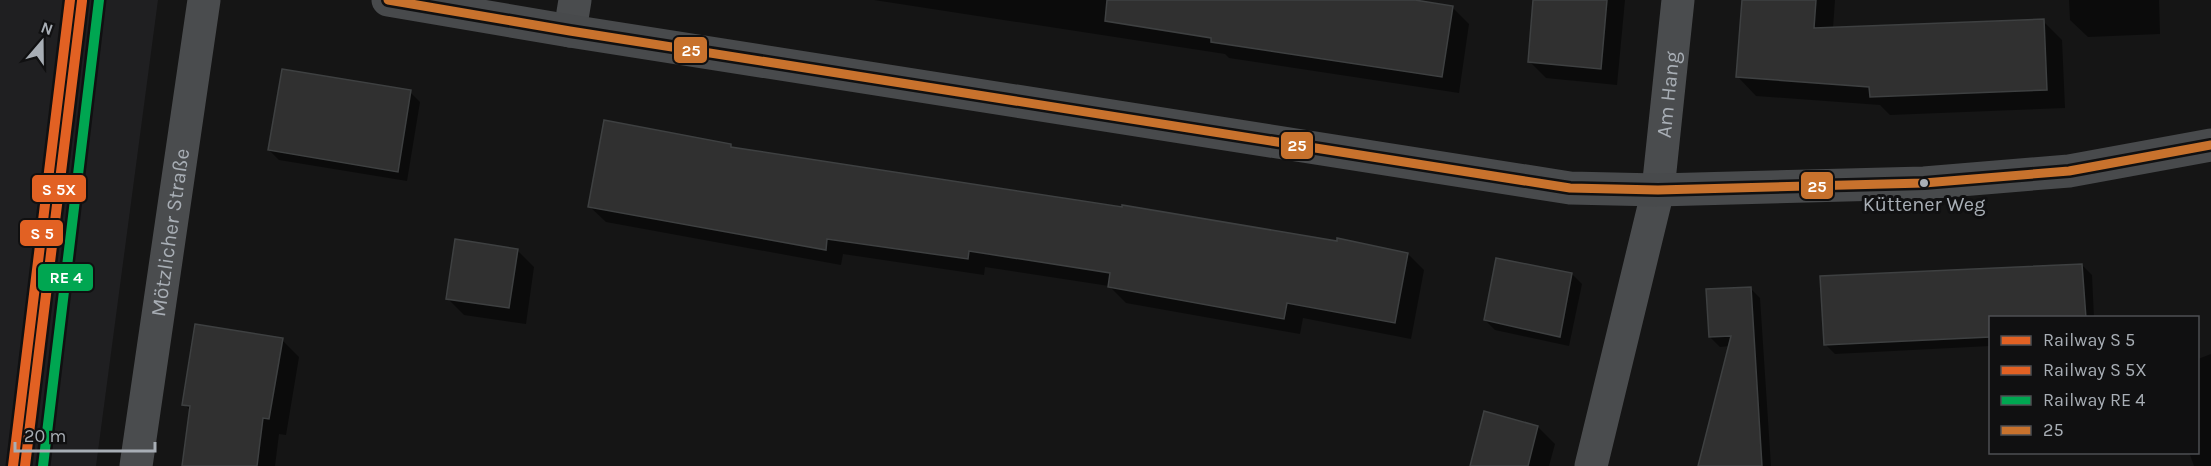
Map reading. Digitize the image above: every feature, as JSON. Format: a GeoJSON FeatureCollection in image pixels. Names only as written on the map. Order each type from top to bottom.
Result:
{"type":"FeatureCollection","features":[{"type":"Feature","properties":{"kind":"street","name":"Mötzlicher Straße"},"geometry":{"type":"LineString","coordinates":[[136,466],[204,0]]}},
{"type":"Feature","properties":{"kind":"street"},"geometry":{"type":"LineString","coordinates":[[388,0],[572,15],[1570,188],[1658,190],[1924,183],[2069,171],[2211,145]]}},
{"type":"Feature","properties":{"kind":"street","name":"Am Hang"},"geometry":{"type":"LineString","coordinates":[[1658,190],[1678,0]]}},
{"type":"Feature","properties":{"kind":"street"},"geometry":{"type":"LineString","coordinates":[[1591,466],[1658,190]]}},
{"type":"Feature","properties":{"kind":"shaded area"},"geometry":{"type":"Polygon","coordinates":[[[0,0],[158,0],[96,466],[0,466],[0,0]]]}},
{"type":"Feature","properties":{"kind":"building"},"geometry":{"type":"Polygon","coordinates":[[[1107,0],[1415,0],[1453,6],[1442,77],[1211,42],[1211,38],[1105,21],[1107,0]]]}},
{"type":"Feature","properties":{"kind":"building"},"geometry":{"type":"Polygon","coordinates":[[[1533,0],[1607,0],[1601,69],[1528,62],[1533,0]]]}},
{"type":"Feature","properties":{"kind":"building"},"geometry":{"type":"Polygon","coordinates":[[[1742,0],[1816,0],[1814,28],[2044,19],[2047,90],[1870,97],[1869,87],[1736,77],[1742,0]]]}},
{"type":"Feature","properties":{"kind":"building"},"geometry":{"type":"Polygon","coordinates":[[[282,69],[411,90],[398,172],[268,150],[282,69]]]}},
{"type":"Feature","properties":{"kind":"building"},"geometry":{"type":"Polygon","coordinates":[[[604,120],[731,144],[731,147],[1122,207],[1122,205],[1337,241],[1337,238],[1408,253],[1395,323],[1287,303],[1284,319],[1108,287],[1110,273],[969,251],[968,259],[827,239],[826,250],[588,207],[604,120]]]}},
{"type":"Feature","properties":{"kind":"building"},"geometry":{"type":"Polygon","coordinates":[[[455,239],[518,249],[509,308],[446,299],[455,239]]]}},
{"type":"Feature","properties":{"kind":"building"},"geometry":{"type":"Polygon","coordinates":[[[1496,258],[1572,273],[1560,337],[1484,320],[1496,258]]]}},
{"type":"Feature","properties":{"kind":"building"},"geometry":{"type":"Polygon","coordinates":[[[2082,264],[2086,316],[1989,316],[1989,337],[1824,345],[1820,276],[2082,264]]]}},
{"type":"Feature","properties":{"kind":"building"},"geometry":{"type":"Polygon","coordinates":[[[1751,287],[1762,466],[1698,466],[1731,336],[1709,337],[1706,289],[1751,287]]]}},
{"type":"Feature","properties":{"kind":"building"},"geometry":{"type":"Polygon","coordinates":[[[195,324],[283,338],[269,419],[263,418],[257,466],[182,466],[190,406],[182,405],[195,324]]]}},
{"type":"Feature","properties":{"kind":"building"},"geometry":{"type":"Polygon","coordinates":[[[1484,411],[1538,426],[1528,466],[1470,466],[1484,411]]]}},
{"type":"Feature","properties":{"kind":"transit line"},"geometry":{"type":"LineString","coordinates":[[13,466],[70,0]]}},
{"type":"Feature","properties":{"kind":"transit line"},"geometry":{"type":"LineString","coordinates":[[43,466],[99,0]]}},
{"type":"Feature","properties":{"kind":"transit line","name":"25"},"geometry":{"type":"LineString","coordinates":[[388,0],[570,31],[1570,188],[1658,190],[1924,183],[2069,171],[2211,145]]}},
{"type":"Feature","properties":{"kind":"transit line"},"geometry":{"type":"LineString","coordinates":[[25,466],[82,1]]}},
{"type":"Feature","properties":{"kind":"place","name":"Küttener Weg"},"geometry":{"type":"Point","coordinates":[1924,183]}}]}
